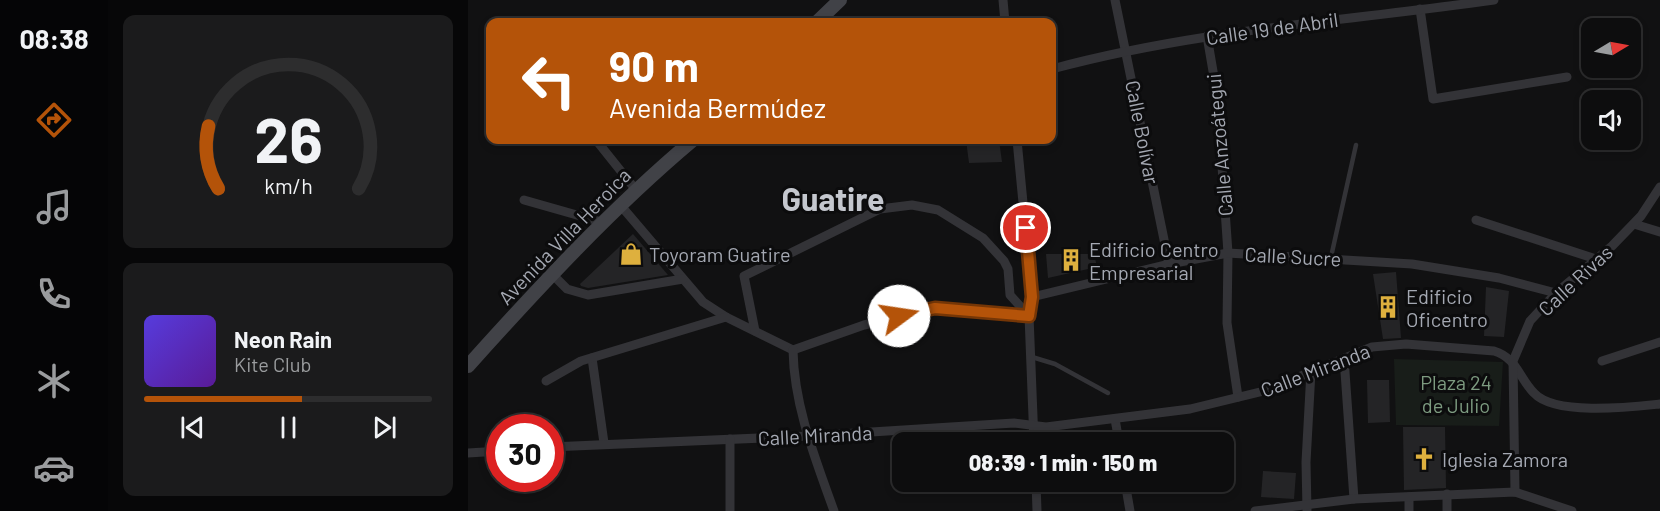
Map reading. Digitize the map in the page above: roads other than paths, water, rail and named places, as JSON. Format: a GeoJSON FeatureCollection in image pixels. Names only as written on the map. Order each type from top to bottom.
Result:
{"type":"FeatureCollection","features":[{"type":"Feature","properties":{"kind":"main road"},"geometry":{"type":"LineString","coordinates":[[821,18],[840,0]]}},
{"type":"Feature","properties":{"kind":"main road","name":"Avenida Villa Heroica"},"geometry":{"type":"LineString","coordinates":[[468,366],[552,274],[622,207],[636,190],[688,144]]}},
{"type":"Feature","properties":{"kind":"street"},"geometry":{"type":"LineString","coordinates":[[1003,0],[1005,18]]}},
{"type":"Feature","properties":{"kind":"street","name":"Calle Bolívar"},"geometry":{"type":"LineString","coordinates":[[1115,0],[1169,264]]}},
{"type":"Feature","properties":{"kind":"street","name":"Calle 19 de Abril"},"geometry":{"type":"LineString","coordinates":[[1056,68],[1127,51],[1207,36],[1494,0]]}},
{"type":"Feature","properties":{"kind":"street"},"geometry":{"type":"LineString","coordinates":[[1420,9],[1433,99],[1567,77]]}},
{"type":"Feature","properties":{"kind":"street","name":"Calle Anzoátegui"},"geometry":{"type":"LineString","coordinates":[[1207,36],[1215,83],[1228,252],[1227,322],[1238,397]]}},
{"type":"Feature","properties":{"kind":"street"},"geometry":{"type":"LineString","coordinates":[[599,144],[636,190]]}},
{"type":"Feature","properties":{"kind":"street"},"geometry":{"type":"LineString","coordinates":[[1017,144],[1032,297],[1029,316],[1034,432]]}},
{"type":"Feature","properties":{"kind":"street","name":"Calle Rivas"},"geometry":{"type":"LineString","coordinates":[[1515,492],[1513,361],[1530,321],[1556,293],[1634,224],[1660,187]]}},
{"type":"Feature","properties":{"kind":"street"},"geometry":{"type":"LineString","coordinates":[[524,200],[605,223]]}},
{"type":"Feature","properties":{"kind":"street"},"geometry":{"type":"LineString","coordinates":[[755,331],[744,276],[880,209],[912,205],[938,210],[983,238],[1004,261],[1008,269],[1010,295],[1029,316]]}},
{"type":"Feature","properties":{"kind":"street"},"geometry":{"type":"LineString","coordinates":[[622,207],[703,302],[726,317],[793,350],[864,325],[935,308],[1029,316]]}},
{"type":"Feature","properties":{"kind":"street"},"geometry":{"type":"LineString","coordinates":[[1476,220],[1596,259]]}},
{"type":"Feature","properties":{"kind":"street"},"geometry":{"type":"LineString","coordinates":[[1634,224],[1660,232]]}},
{"type":"Feature","properties":{"kind":"street","name":"Calle Sucre"},"geometry":{"type":"LineString","coordinates":[[1032,297],[1228,252],[1412,264],[1499,278],[1556,293]]}},
{"type":"Feature","properties":{"kind":"street"},"geometry":{"type":"LineString","coordinates":[[552,274],[567,289],[588,295],[683,279]]}},
{"type":"Feature","properties":{"kind":"street"},"geometry":{"type":"LineString","coordinates":[[546,381],[581,361],[726,317]]}},
{"type":"Feature","properties":{"kind":"street"},"geometry":{"type":"LineString","coordinates":[[1602,361],[1660,342]]}},
{"type":"Feature","properties":{"kind":"street","name":"Calle Miranda"},"geometry":{"type":"LineString","coordinates":[[564,446],[808,436],[1014,423],[1046,427],[1114,419],[1190,409],[1264,391],[1372,347],[1406,344],[1494,351],[1513,361]]}},
{"type":"Feature","properties":{"kind":"street"},"geometry":{"type":"LineString","coordinates":[[793,350],[794,376],[808,436],[834,511]]}},
{"type":"Feature","properties":{"kind":"street"},"geometry":{"type":"LineString","coordinates":[[592,358],[604,443]]}},
{"type":"Feature","properties":{"kind":"street"},"geometry":{"type":"LineString","coordinates":[[1344,358],[1354,499]]}},
{"type":"Feature","properties":{"kind":"street"},"geometry":{"type":"LineString","coordinates":[[1513,361],[1531,391],[1538,398],[1550,403],[1583,408],[1660,404]]}},
{"type":"Feature","properties":{"kind":"street"},"geometry":{"type":"LineString","coordinates":[[1307,508],[1311,371]]}},
{"type":"Feature","properties":{"kind":"street"},"geometry":{"type":"LineString","coordinates":[[1114,419],[1117,432]]}},
{"type":"Feature","properties":{"kind":"street"},"geometry":{"type":"LineString","coordinates":[[730,439],[730,511]]}},
{"type":"Feature","properties":{"kind":"street"},"geometry":{"type":"LineString","coordinates":[[468,453],[486,452]]}},
{"type":"Feature","properties":{"kind":"street"},"geometry":{"type":"LineString","coordinates":[[1036,492],[1037,511]]}},
{"type":"Feature","properties":{"kind":"street"},"geometry":{"type":"LineString","coordinates":[[1127,492],[1130,511]]}},
{"type":"Feature","properties":{"kind":"street"},"geometry":{"type":"LineString","coordinates":[[1255,511],[1307,508],[1354,499],[1515,492],[1572,511]]}},
{"type":"Feature","properties":{"kind":"street"},"geometry":{"type":"LineString","coordinates":[[1447,494],[1447,511]]}},
{"type":"Feature","properties":{"kind":"street"},"geometry":{"type":"LineString","coordinates":[[1409,497],[1409,511]]}},
{"type":"Feature","properties":{"kind":"lane"},"geometry":{"type":"LineString","coordinates":[[1331,258],[1356,146]]}},
{"type":"Feature","properties":{"kind":"lane"},"geometry":{"type":"LineString","coordinates":[[1032,357],[1055,364],[1108,393]]}},
{"type":"Feature","properties":{"kind":"place","name":"Toyoram Guatire"},"geometry":{"type":"Point","coordinates":[631,254]}},
{"type":"Feature","properties":{"kind":"place","name":"Edificio Centro Empresarial"},"geometry":{"type":"Point","coordinates":[1071,260]}},
{"type":"Feature","properties":{"kind":"place","name":"Edificio Oficentro"},"geometry":{"type":"Point","coordinates":[1388,307]}},
{"type":"Feature","properties":{"kind":"place","name":"Iglesia Zamora"},"geometry":{"type":"Point","coordinates":[1424,459]}},
{"type":"Feature","properties":{"kind":"district","name":"Guatire"},"geometry":{"type":"Point","coordinates":[833,198]}},
{"type":"Feature","properties":{"kind":"park label","name":"Plaza 24 de Julio"},"geometry":{"type":"Point","coordinates":[1456,394]}}]}
